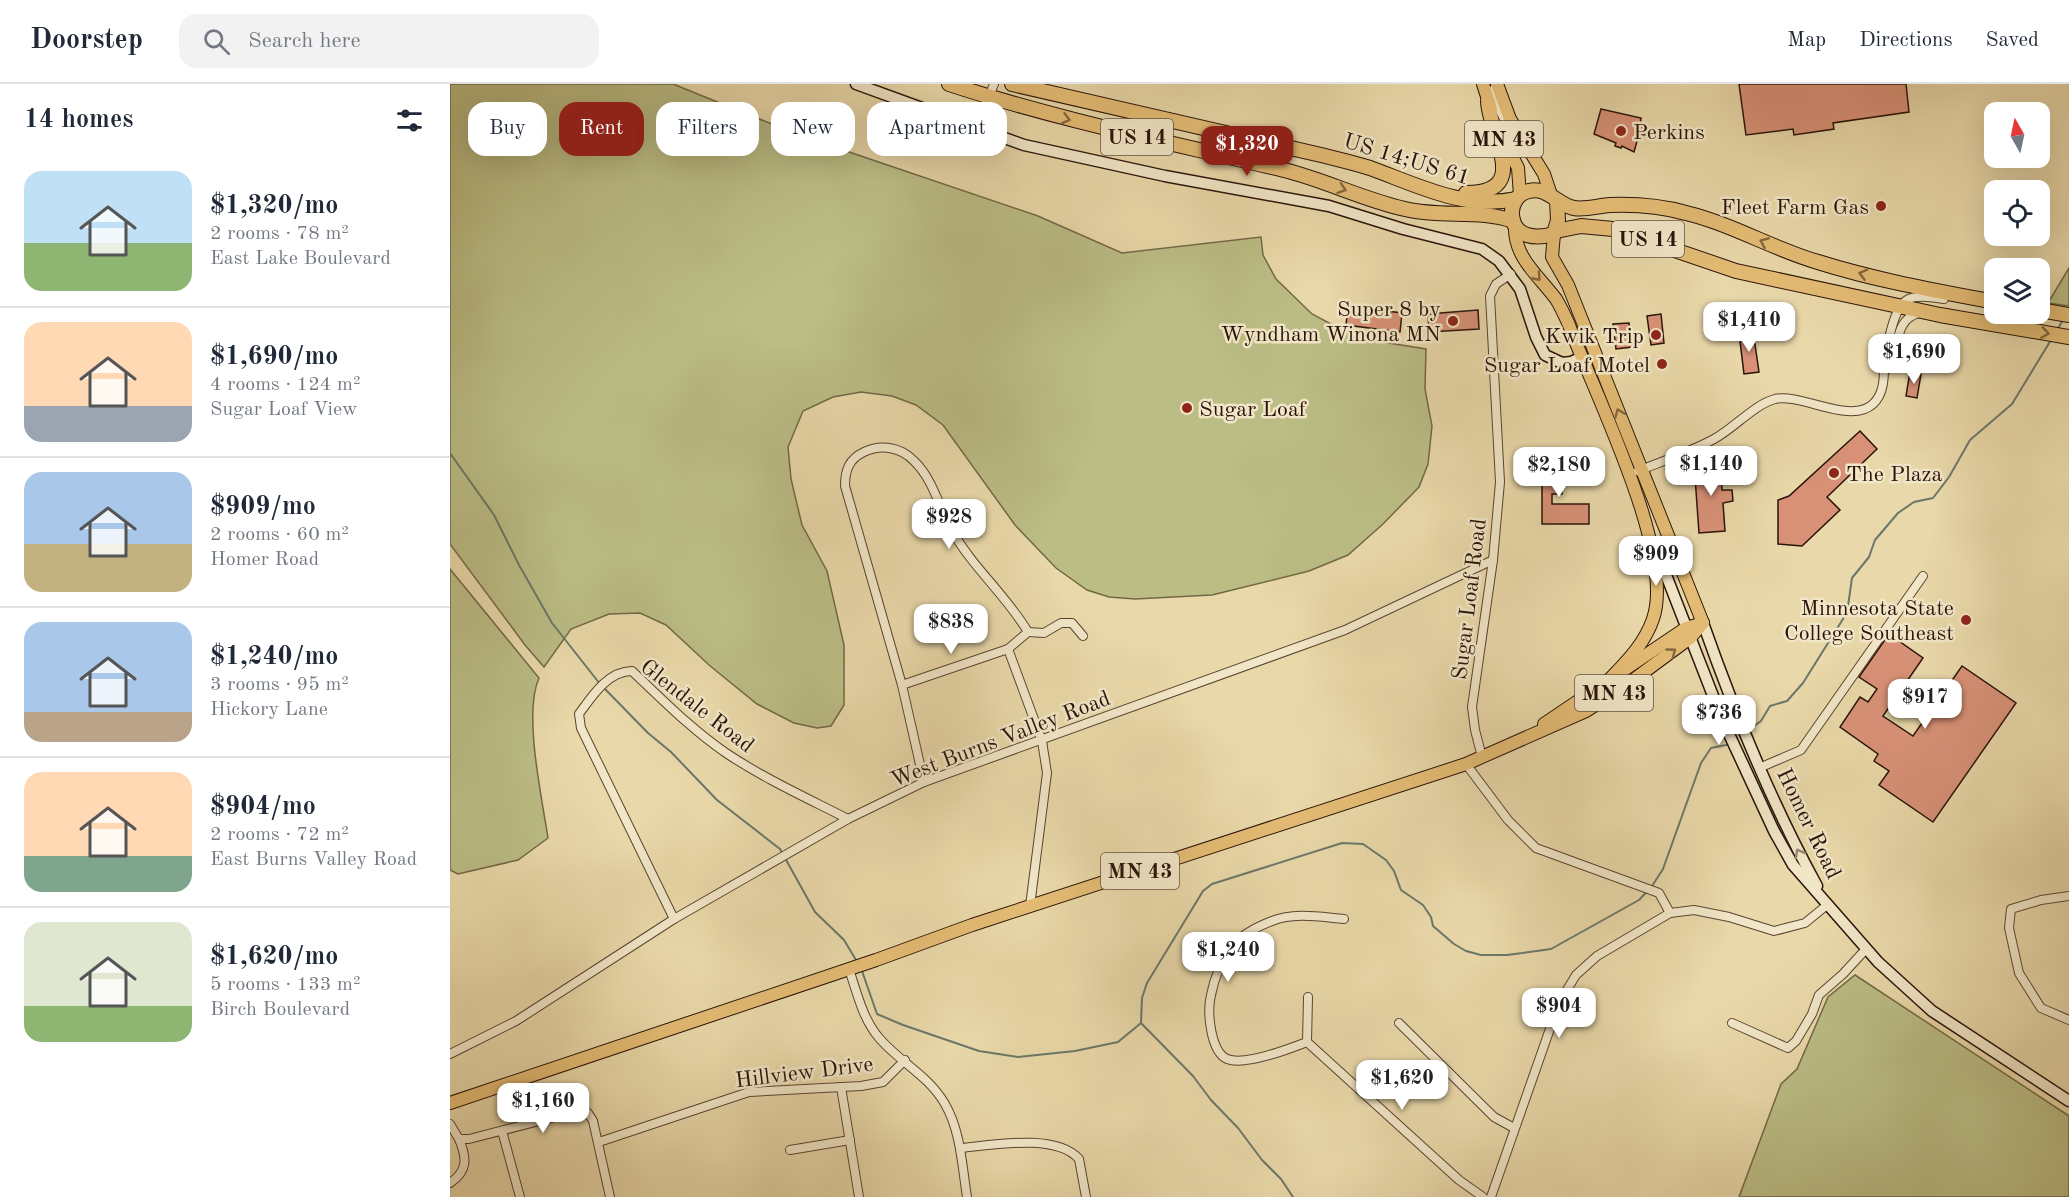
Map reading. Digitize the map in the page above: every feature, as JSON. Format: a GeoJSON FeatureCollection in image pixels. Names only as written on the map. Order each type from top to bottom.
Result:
{"type":"FeatureCollection","features":[{"type":"Feature","properties":{"kind":"highway","name":"US 14"},"geometry":{"type":"LineString","coordinates":[[949,84],[992,91]]}},
{"type":"Feature","properties":{"kind":"highway","name":"US 14;US 61"},"geometry":{"type":"LineString","coordinates":[[1012,84],[1321,155],[1366,167],[1424,189],[1466,200],[1487,201],[1518,197],[1536,190],[1577,208],[1630,205],[1686,212],[1723,224],[1819,263],[1980,299]]}},
{"type":"Feature","properties":{"kind":"highway","name":"US 14;US 61"},"geometry":{"type":"LineString","coordinates":[[992,91],[1094,127],[1287,171],[1406,209],[1445,215],[1492,215],[1514,223],[1521,232],[1533,238],[1581,226],[1613,229],[1736,271],[1898,306]]}},
{"type":"Feature","properties":{"kind":"highway"},"geometry":{"type":"LineString","coordinates":[[1424,189],[1459,193],[1480,192],[1491,188],[1500,179],[1504,171],[1503,158],[1490,121],[1488,101]]}},
{"type":"Feature","properties":{"kind":"highway"},"geometry":{"type":"LineString","coordinates":[[1514,223],[1512,211],[1518,197]]}},
{"type":"Feature","properties":{"kind":"highway"},"geometry":{"type":"LineString","coordinates":[[1554,197],[1555,232]]}},
{"type":"Feature","properties":{"kind":"highway","name":"US 14"},"geometry":{"type":"LineString","coordinates":[[1980,299],[1984,300]]}},
{"type":"Feature","properties":{"kind":"highway","name":"US 14"},"geometry":{"type":"LineString","coordinates":[[1898,306],[2069,337]]}},
{"type":"Feature","properties":{"kind":"highway"},"geometry":{"type":"LineString","coordinates":[[2050,312],[2069,315]]}},
{"type":"Feature","properties":{"kind":"main road","name":"MN 43"},"geometry":{"type":"LineString","coordinates":[[1483,84],[1488,101],[1518,168],[1518,197]]}},
{"type":"Feature","properties":{"kind":"main road","name":"MN 43"},"geometry":{"type":"LineString","coordinates":[[1495,84],[1519,136],[1544,174],[1554,197]]}},
{"type":"Feature","properties":{"kind":"main road","name":"MN 43"},"geometry":{"type":"LineString","coordinates":[[1514,223],[1514,235],[1524,261],[1558,302],[1580,358]]}},
{"type":"Feature","properties":{"kind":"main road","name":"Homer Road"},"geometry":{"type":"LineString","coordinates":[[1555,232],[1552,257],[1568,285],[1703,623]]}},
{"type":"Feature","properties":{"kind":"main road","name":"Homer Road"},"geometry":{"type":"LineString","coordinates":[[1580,358],[1648,526]]}},
{"type":"Feature","properties":{"kind":"main road","name":"MN 43"},"geometry":{"type":"LineString","coordinates":[[1608,681],[1641,646],[1653,618],[1658,592],[1648,526]]}},
{"type":"Feature","properties":{"kind":"main road","name":"MN 43"},"geometry":{"type":"LineString","coordinates":[[1514,745],[1608,681],[1703,623]]}},
{"type":"Feature","properties":{"kind":"main road","name":"MN 43"},"geometry":{"type":"LineString","coordinates":[[450,1102],[1030,906],[1466,764],[1514,745],[1586,711],[1688,633]]}},
{"type":"Feature","properties":{"kind":"street"},"geometry":{"type":"LineString","coordinates":[[856,84],[1024,145],[1187,180],[1329,206],[1418,234],[1470,244],[1490,254],[1510,274],[1520,289],[1536,337],[1545,355],[1562,363],[1580,358]]}},
{"type":"Feature","properties":{"kind":"street","name":"Sugar Loaf Road"},"geometry":{"type":"LineString","coordinates":[[1482,757],[1472,706],[1493,560],[1500,482],[1490,296],[1496,284],[1510,274]]}},
{"type":"Feature","properties":{"kind":"street"},"geometry":{"type":"LineString","coordinates":[[1886,370],[1884,363],[1898,306],[1907,299],[1917,297],[1966,302],[1980,299]]}},
{"type":"Feature","properties":{"kind":"street"},"geometry":{"type":"LineString","coordinates":[[1628,475],[1713,440],[1773,399],[1791,400],[1842,410],[1869,407],[1878,397],[1902,324],[1912,315],[1924,312]]}},
{"type":"Feature","properties":{"kind":"street"},"geometry":{"type":"LineString","coordinates":[[924,782],[902,685],[845,486],[846,469],[855,458],[864,452],[886,447],[902,451],[915,461],[927,478],[951,530],[976,564],[1013,606],[1029,632]]}},
{"type":"Feature","properties":{"kind":"street","name":"Homer Road"},"geometry":{"type":"LineString","coordinates":[[1648,526],[1722,719],[1793,865],[1878,962],[1932,1011],[2069,1101]]}},
{"type":"Feature","properties":{"kind":"street","name":"West Burns Valley Road"},"geometry":{"type":"LineString","coordinates":[[450,1054],[516,1022],[674,919],[848,819],[924,782],[1345,630],[1493,560]]}},
{"type":"Feature","properties":{"kind":"street"},"geometry":{"type":"LineString","coordinates":[[1759,768],[1801,750],[1923,576]]}},
{"type":"Feature","properties":{"kind":"street"},"geometry":{"type":"LineString","coordinates":[[902,685],[1008,649],[1029,632],[1044,633],[1061,623],[1072,623],[1083,636]]}},
{"type":"Feature","properties":{"kind":"street","name":"Homer Road"},"geometry":{"type":"LineString","coordinates":[[1703,623],[1734,710],[1784,826],[1827,904]]}},
{"type":"Feature","properties":{"kind":"street"},"geometry":{"type":"LineString","coordinates":[[1008,649],[1042,741],[1047,773],[1030,906]]}},
{"type":"Feature","properties":{"kind":"street","name":"Glendale Road"},"geometry":{"type":"LineString","coordinates":[[674,919],[581,729],[579,714],[608,680],[624,671],[632,671],[684,719],[726,753],[758,773],[848,819]]}},
{"type":"Feature","properties":{"kind":"street"},"geometry":{"type":"LineString","coordinates":[[1466,764],[1508,820],[1536,848],[1659,893],[1670,913]]}},
{"type":"Feature","properties":{"kind":"street"},"geometry":{"type":"LineString","coordinates":[[2069,896],[2041,900],[2011,909],[2009,928],[2019,973],[2041,1008],[2069,1020]]}},
{"type":"Feature","properties":{"kind":"street"},"geometry":{"type":"LineString","coordinates":[[1491,1197],[1559,1003],[1576,975],[1597,956],[1670,913],[1694,910],[1729,917],[1774,931],[1805,923],[1827,904]]}},
{"type":"Feature","properties":{"kind":"street"},"geometry":{"type":"LineString","coordinates":[[1307,1042],[1280,1052],[1240,1060],[1226,1058],[1216,1048],[1211,1030],[1210,997],[1219,970],[1233,946],[1250,932],[1272,921],[1298,915],[1344,919]]}},
{"type":"Feature","properties":{"kind":"street"},"geometry":{"type":"LineString","coordinates":[[1732,1023],[1788,1048],[1796,1041],[1812,1014],[1819,995],[1843,974],[1866,948]]}},
{"type":"Feature","properties":{"kind":"street"},"geometry":{"type":"LineString","coordinates":[[849,969],[867,1021],[881,1040],[940,1095],[946,1106],[961,1148],[967,1197]]}},
{"type":"Feature","properties":{"kind":"street"},"geometry":{"type":"LineString","coordinates":[[1308,997],[1307,1042],[1459,1180],[1483,1197]]}},
{"type":"Feature","properties":{"kind":"street"},"geometry":{"type":"LineString","coordinates":[[1399,1023],[1494,1117],[1514,1128]]}},
{"type":"Feature","properties":{"kind":"street","name":"Hillview Drive"},"geometry":{"type":"LineString","coordinates":[[599,1142],[749,1092],[841,1087],[883,1082],[905,1060]]}},
{"type":"Feature","properties":{"kind":"street"},"geometry":{"type":"LineString","coordinates":[[841,1087],[859,1197]]}},
{"type":"Feature","properties":{"kind":"street"},"geometry":{"type":"LineString","coordinates":[[459,1139],[502,1131],[578,1111],[588,1113],[593,1121],[599,1142],[610,1197]]}},
{"type":"Feature","properties":{"kind":"street"},"geometry":{"type":"LineString","coordinates":[[450,1124],[465,1153],[466,1165],[459,1177],[450,1184]]}},
{"type":"Feature","properties":{"kind":"street"},"geometry":{"type":"LineString","coordinates":[[502,1131],[520,1197]]}},
{"type":"Feature","properties":{"kind":"street"},"geometry":{"type":"LineString","coordinates":[[790,1150],[850,1140]]}},
{"type":"Feature","properties":{"kind":"street"},"geometry":{"type":"LineString","coordinates":[[961,1148],[1033,1144],[1051,1144],[1063,1148],[1079,1159],[1086,1197]]}},
{"type":"Feature","properties":{"kind":"green space"},"geometry":{"type":"Polygon","coordinates":[[[450,84],[673,84],[717,102],[656,102],[656,156],[759,156],[759,119],[771,124],[771,156],[855,156],[855,154],[1038,216],[1122,253],[1261,237],[1263,255],[1276,279],[1312,314],[1357,338],[1426,349],[1425,389],[1432,426],[1428,464],[1419,487],[1383,524],[1348,555],[1309,571],[1212,595],[1135,599],[1109,597],[1087,590],[1056,568],[1015,525],[943,425],[916,405],[892,396],[861,392],[833,397],[803,411],[788,447],[791,479],[802,525],[827,571],[844,645],[844,705],[831,726],[817,728],[794,723],[757,704],[709,665],[666,625],[640,613],[609,614],[571,629],[544,667],[450,544],[450,84]]]}},
{"type":"Feature","properties":{"kind":"green space"},"geometry":{"type":"Polygon","coordinates":[[[2069,268],[2069,306],[2050,303],[2069,268]]]}},
{"type":"Feature","properties":{"kind":"green space"},"geometry":{"type":"Polygon","coordinates":[[[450,569],[539,678],[535,693],[533,733],[548,838],[518,860],[458,874],[450,870],[450,569]]]}},
{"type":"Feature","properties":{"kind":"green space"},"geometry":{"type":"Polygon","coordinates":[[[1855,975],[2069,1116],[2069,1197],[1739,1197],[1781,1084],[1797,1069],[1828,997],[1855,975]]]}},
{"type":"Feature","properties":{"kind":"building"},"geometry":{"type":"Polygon","coordinates":[[[1739,84],[1906,84],[1909,112],[1833,123],[1834,129],[1794,135],[1793,129],[1746,135],[1739,84]]]}},
{"type":"Feature","properties":{"kind":"building","name":"Perkins"},"geometry":{"type":"Polygon","coordinates":[[[1601,109],[1641,118],[1640,127],[1647,128],[1645,135],[1639,134],[1634,152],[1622,146],[1621,148],[1615,146],[1616,143],[1594,134],[1601,109]]]}},
{"type":"Feature","properties":{"kind":"building"},"geometry":{"type":"Polygon","coordinates":[[[1348,306],[1402,313],[1400,332],[1346,325],[1348,306]]]}},
{"type":"Feature","properties":{"kind":"building","name":"Super 8 by Wyndham Winona MN"},"geometry":{"type":"Polygon","coordinates":[[[1478,310],[1479,329],[1429,332],[1428,314],[1478,310]]]}},
{"type":"Feature","properties":{"kind":"building","name":"Kwik Trip"},"geometry":{"type":"Polygon","coordinates":[[[1661,314],[1664,343],[1651,345],[1647,316],[1661,314]]]}},
{"type":"Feature","properties":{"kind":"building","name":"Kwik Trip"},"geometry":{"type":"Polygon","coordinates":[[[1629,323],[1632,347],[1616,349],[1613,324],[1629,323]]]}},
{"type":"Feature","properties":{"kind":"building"},"geometry":{"type":"Polygon","coordinates":[[[1753,331],[1759,372],[1744,374],[1739,333],[1753,331]]]}},
{"type":"Feature","properties":{"kind":"building"},"geometry":{"type":"Polygon","coordinates":[[[1910,372],[1921,374],[1917,398],[1906,396],[1910,372]]]}},
{"type":"Feature","properties":{"kind":"building","name":"The Plaza"},"geometry":{"type":"Polygon","coordinates":[[[1860,431],[1877,449],[1827,497],[1840,510],[1802,546],[1778,544],[1778,500],[1789,496],[1860,431]]]}},
{"type":"Feature","properties":{"kind":"building"},"geometry":{"type":"Polygon","coordinates":[[[1542,460],[1562,460],[1562,494],[1552,494],[1552,504],[1589,504],[1589,524],[1542,524],[1542,460]]]}},
{"type":"Feature","properties":{"kind":"building"},"geometry":{"type":"Polygon","coordinates":[[[1720,461],[1722,490],[1732,490],[1733,501],[1723,503],[1725,531],[1699,533],[1694,463],[1720,461]]]}},
{"type":"Feature","properties":{"kind":"building"},"geometry":{"type":"Polygon","coordinates":[[[1889,634],[1923,658],[1883,716],[1913,736],[1962,666],[2016,703],[1933,822],[1879,785],[1889,771],[1874,761],[1878,754],[1840,727],[1860,697],[1868,702],[1877,689],[1859,677],[1889,634]]]}},
{"type":"Feature","properties":{"kind":"waterway"},"geometry":{"type":"LineString","coordinates":[[2057,330],[2063,320]]}},
{"type":"Feature","properties":{"kind":"waterway"},"geometry":{"type":"LineString","coordinates":[[1747,731],[1761,721],[1770,706],[1787,701],[1803,683],[1843,619],[1848,606],[1852,578],[1869,557],[1875,540],[1898,513],[1914,502],[1933,498],[1949,477],[1970,440],[2012,404],[2051,340]]}},
{"type":"Feature","properties":{"kind":"waterway"},"geometry":{"type":"LineString","coordinates":[[450,453],[494,515],[552,623],[600,684]]}},
{"type":"Feature","properties":{"kind":"waterway"},"geometry":{"type":"LineString","coordinates":[[604,688],[717,800],[780,849],[815,912],[844,940],[856,960]]}},
{"type":"Feature","properties":{"kind":"waterway"},"geometry":{"type":"LineString","coordinates":[[1293,1197],[1281,1179],[1262,1160],[1193,1076],[1141,1023],[1142,998],[1147,983],[1203,891],[1212,884],[1342,843],[1363,844],[1386,860],[1394,871],[1401,890],[1423,905],[1431,917],[1433,926],[1466,951],[1481,955],[1507,955],[1551,949],[1639,900],[1652,886],[1663,869],[1701,763],[1711,748],[1731,744]]}},
{"type":"Feature","properties":{"kind":"waterway"},"geometry":{"type":"LineString","coordinates":[[862,971],[877,1014],[979,1051],[1018,1057],[1075,1051],[1118,1042],[1141,1023]]}},
{"type":"Feature","properties":{"kind":"place","name":"Perkins"},"geometry":{"type":"Point","coordinates":[1621,131]}},
{"type":"Feature","properties":{"kind":"place","name":"Fleet Farm Gas"},"geometry":{"type":"Point","coordinates":[1881,206]}},
{"type":"Feature","properties":{"kind":"place","name":"Super 8 by Wyndham Winona MN"},"geometry":{"type":"Point","coordinates":[1453,321]}},
{"type":"Feature","properties":{"kind":"place","name":"Kwik Trip"},"geometry":{"type":"Point","coordinates":[1656,335]}},
{"type":"Feature","properties":{"kind":"place","name":"Sugar Loaf Motel"},"geometry":{"type":"Point","coordinates":[1662,364]}},
{"type":"Feature","properties":{"kind":"place","name":"Sugar Loaf"},"geometry":{"type":"Point","coordinates":[1187,408]}},
{"type":"Feature","properties":{"kind":"place","name":"The Plaza"},"geometry":{"type":"Point","coordinates":[1834,473]}},
{"type":"Feature","properties":{"kind":"place","name":"Minnesota State College Southeast"},"geometry":{"type":"Point","coordinates":[1966,620]}}]}
